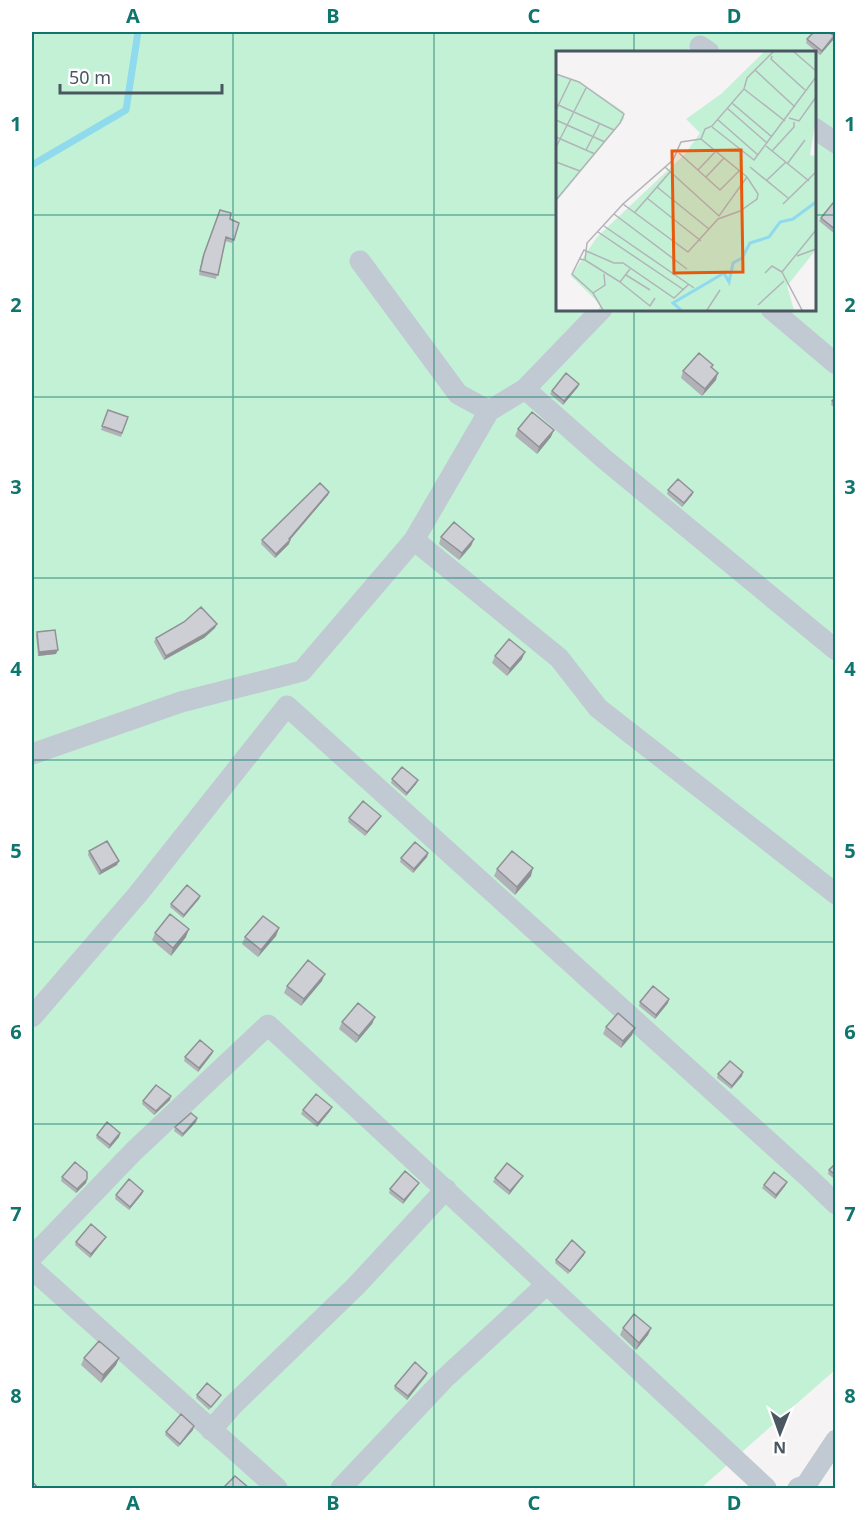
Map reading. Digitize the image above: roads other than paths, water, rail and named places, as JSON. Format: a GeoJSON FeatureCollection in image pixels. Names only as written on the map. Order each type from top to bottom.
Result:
{"type":"FeatureCollection","features":[{"type":"Feature","properties":{"kind":"lane"},"geometry":{"type":"LineString","coordinates":[[816,129],[836,143]]}},
{"type":"Feature","properties":{"kind":"lane"},"geometry":{"type":"LineString","coordinates":[[360,261],[458,394],[489,411]]}},
{"type":"Feature","properties":{"kind":"lane"},"geometry":{"type":"LineString","coordinates":[[32,754],[180,702],[302,671],[414,540],[489,411],[525,389],[601,310]]}},
{"type":"Feature","properties":{"kind":"lane"},"geometry":{"type":"LineString","coordinates":[[772,310],[836,364]]}},
{"type":"Feature","properties":{"kind":"lane"},"geometry":{"type":"LineString","coordinates":[[525,389],[603,458],[836,650]]}},
{"type":"Feature","properties":{"kind":"lane"},"geometry":{"type":"LineString","coordinates":[[414,540],[559,658],[598,708],[836,894]]}},
{"type":"Feature","properties":{"kind":"lane"},"geometry":{"type":"LineString","coordinates":[[283,676],[287,706],[836,1204]]}},
{"type":"Feature","properties":{"kind":"lane"},"geometry":{"type":"LineString","coordinates":[[32,1017],[138,894],[287,706]]}},
{"type":"Feature","properties":{"kind":"lane"},"geometry":{"type":"LineString","coordinates":[[32,1257],[134,1151],[268,1025],[766,1488]]}},
{"type":"Feature","properties":{"kind":"lane"},"geometry":{"type":"LineString","coordinates":[[211,1430],[233,1405],[356,1286],[446,1189]]}},
{"type":"Feature","properties":{"kind":"lane"},"geometry":{"type":"LineString","coordinates":[[32,1269],[277,1488]]}},
{"type":"Feature","properties":{"kind":"lane"},"geometry":{"type":"LineString","coordinates":[[341,1488],[445,1378],[547,1284]]}},
{"type":"Feature","properties":{"kind":"lane"},"geometry":{"type":"LineString","coordinates":[[798,1488],[806,1485],[836,1440]]}},
{"type":"Feature","properties":{"kind":"waterway"},"geometry":{"type":"LineString","coordinates":[[32,165],[126,110],[138,32]]}}]}
